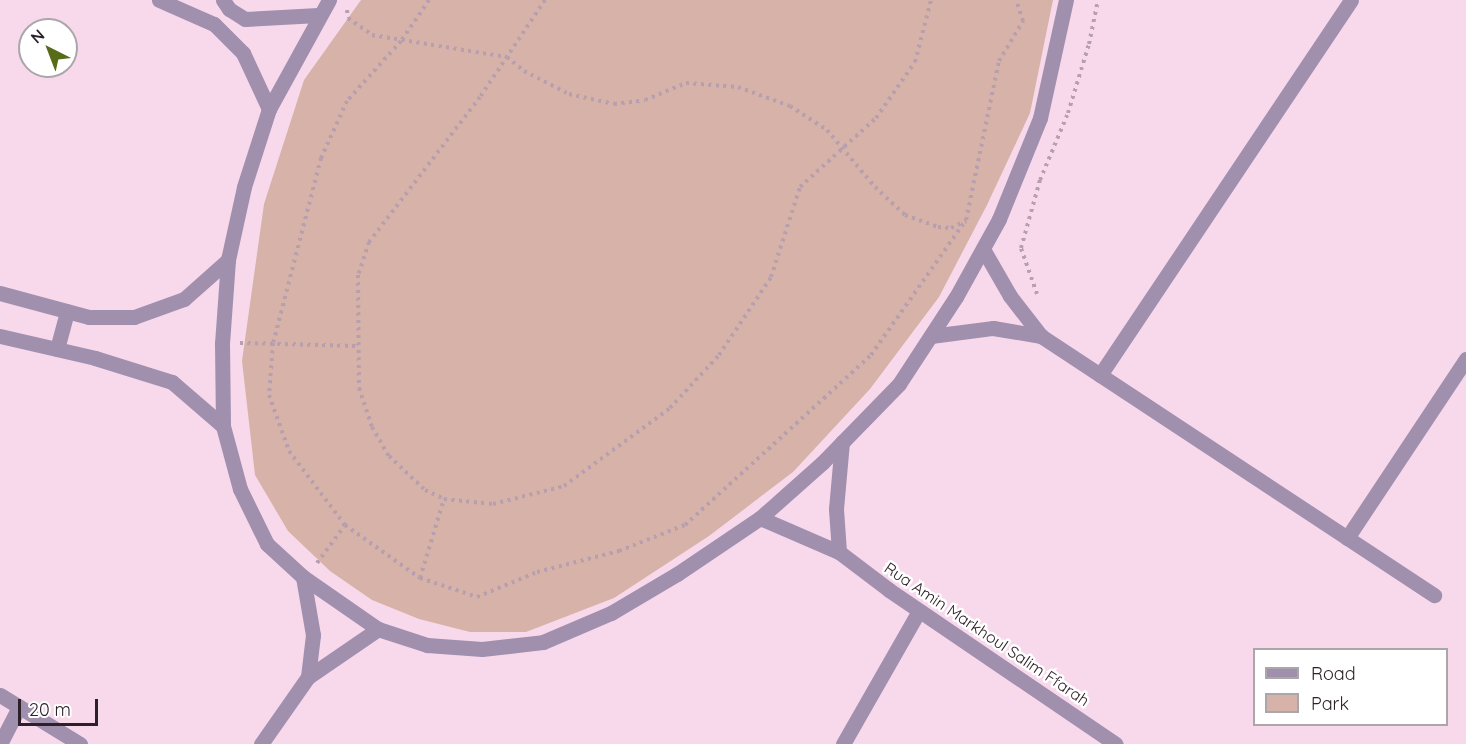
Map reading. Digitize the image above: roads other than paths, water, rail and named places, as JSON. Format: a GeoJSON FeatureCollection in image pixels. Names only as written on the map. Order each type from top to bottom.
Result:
{"type":"FeatureCollection","features":[{"type":"Feature","properties":{"kind":"street"},"geometry":{"type":"LineString","coordinates":[[159,0],[214,24],[243,53],[269,109]]}},
{"type":"Feature","properties":{"kind":"street"},"geometry":{"type":"LineString","coordinates":[[328,0],[269,109],[244,187],[228,260],[222,343],[223,426],[240,489],[267,544],[303,577],[378,629],[427,645],[471,648],[543,642],[611,613],[760,518],[842,442],[899,384],[931,336],[999,219],[1040,118],[1066,0]]}},
{"type":"Feature","properties":{"kind":"street"},"geometry":{"type":"LineString","coordinates":[[1100,375],[1351,0]]}},
{"type":"Feature","properties":{"kind":"street"},"geometry":{"type":"LineString","coordinates":[[214,24],[226,5],[245,19],[318,15]]}},
{"type":"Feature","properties":{"kind":"street"},"geometry":{"type":"LineString","coordinates":[[983,249],[1010,296],[1041,336],[1434,595]]}},
{"type":"Feature","properties":{"kind":"street"},"geometry":{"type":"LineString","coordinates":[[0,293],[89,317],[134,317],[184,299],[228,260]]}},
{"type":"Feature","properties":{"kind":"street"},"geometry":{"type":"LineString","coordinates":[[57,349],[67,311]]}},
{"type":"Feature","properties":{"kind":"street"},"geometry":{"type":"LineString","coordinates":[[931,336],[993,328],[1041,336]]}},
{"type":"Feature","properties":{"kind":"street"},"geometry":{"type":"LineString","coordinates":[[0,336],[57,349],[172,382],[223,426]]}},
{"type":"Feature","properties":{"kind":"street"},"geometry":{"type":"LineString","coordinates":[[1347,538],[1466,359]]}},
{"type":"Feature","properties":{"kind":"street"},"geometry":{"type":"LineString","coordinates":[[839,552],[836,508],[842,442]]}},
{"type":"Feature","properties":{"kind":"street","name":"Rua Amin Markhoul Salim Ffarah"},"geometry":{"type":"LineString","coordinates":[[760,518],[839,552],[919,611],[1116,744]]}},
{"type":"Feature","properties":{"kind":"street"},"geometry":{"type":"LineString","coordinates":[[303,577],[313,635],[308,677]]}},
{"type":"Feature","properties":{"kind":"street"},"geometry":{"type":"LineString","coordinates":[[843,744],[919,611]]}},
{"type":"Feature","properties":{"kind":"street"},"geometry":{"type":"LineString","coordinates":[[261,744],[308,677],[378,629]]}},
{"type":"Feature","properties":{"kind":"street"},"geometry":{"type":"LineString","coordinates":[[0,695],[80,744]]}},
{"type":"Feature","properties":{"kind":"street"},"geometry":{"type":"LineString","coordinates":[[0,744],[19,707]]}}]}
